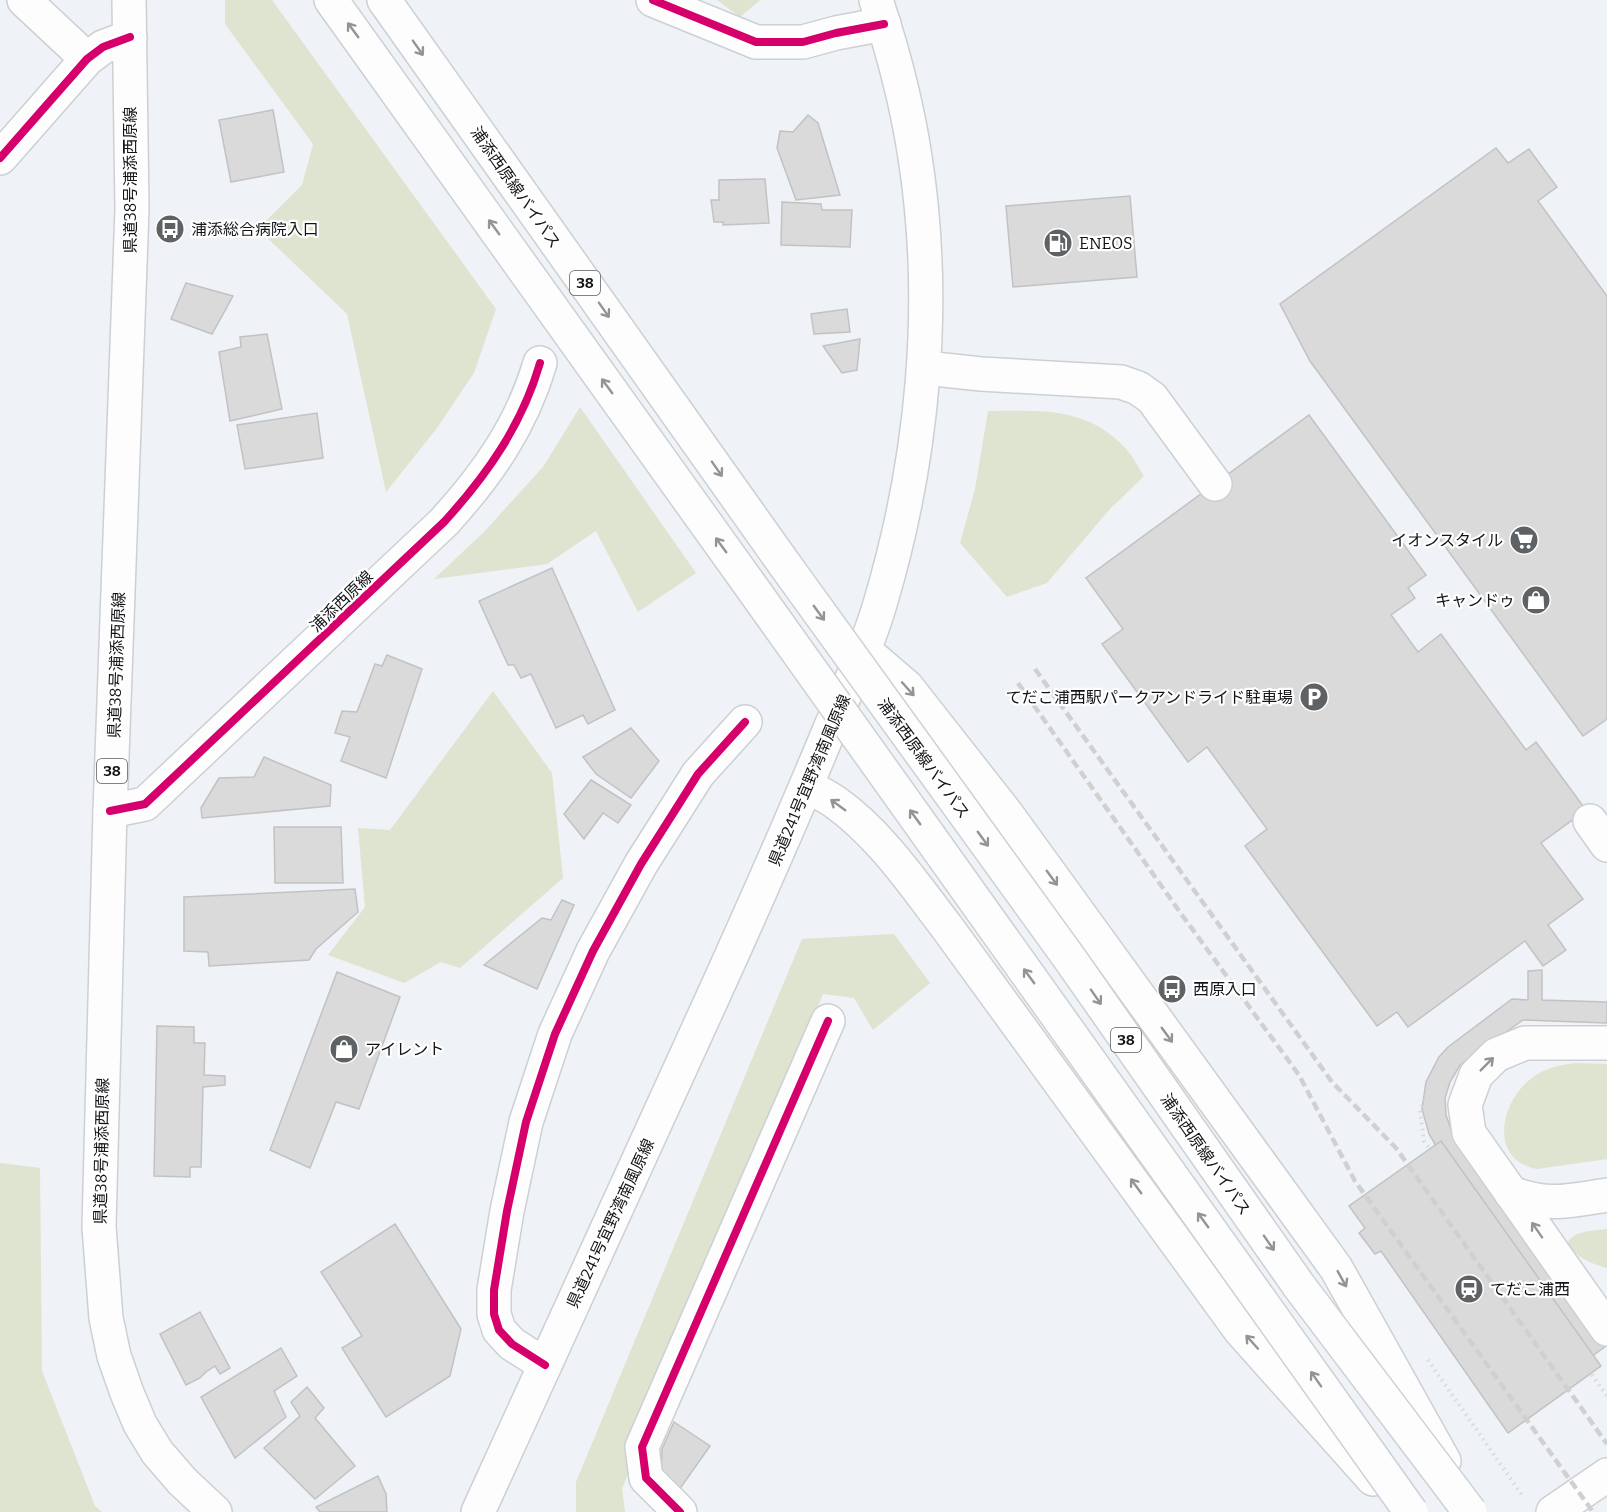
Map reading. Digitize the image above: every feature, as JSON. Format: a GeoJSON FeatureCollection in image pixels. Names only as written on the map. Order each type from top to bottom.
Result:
{"type":"FeatureCollection","features":[{"type":"Feature","properties":{"kind":"main road"},"geometry":{"type":"LineString","coordinates":[[24,0],[87,59]]}},
{"type":"Feature","properties":{"kind":"main road","name":"県道38号浦添西原線"},"geometry":{"type":"LineString","coordinates":[[129,0],[132,209],[110,810],[99,1227],[106,1318],[114,1356],[127,1393],[140,1424],[157,1452],[182,1481],[215,1512]]}},
{"type":"Feature","properties":{"kind":"main road","name":"38"},"geometry":{"type":"LineString","coordinates":[[331,0],[1411,1512]]}},
{"type":"Feature","properties":{"kind":"main road","name":"浦添西原線バイパス"},"geometry":{"type":"LineString","coordinates":[[384,0],[785,565],[1070,959],[1299,1286],[1471,1512]]}},
{"type":"Feature","properties":{"kind":"main road"},"geometry":{"type":"LineString","coordinates":[[653,0],[756,42],[803,42],[880,12]]}},
{"type":"Feature","properties":{"kind":"main road","name":"県道241号宜野湾南風原線"},"geometry":{"type":"LineString","coordinates":[[478,1512],[807,785],[864,650],[890,568],[908,483],[925,368],[927,285],[923,218],[913,145],[901,87],[880,12]]}},
{"type":"Feature","properties":{"kind":"main road"},"geometry":{"type":"LineString","coordinates":[[0,158],[87,59],[103,47],[130,37]]}},
{"type":"Feature","properties":{"kind":"main road","name":"浦添西原線"},"geometry":{"type":"LineString","coordinates":[[110,810],[145,804],[444,522],[475,488],[499,454],[519,418],[540,363]]}},
{"type":"Feature","properties":{"kind":"main road"},"geometry":{"type":"LineString","coordinates":[[925,368],[981,374],[1121,382],[1138,388],[1157,405],[1215,484]]}},
{"type":"Feature","properties":{"kind":"main road"},"geometry":{"type":"LineString","coordinates":[[864,650],[907,687],[1006,813],[1336,1268],[1471,1512]]}},
{"type":"Feature","properties":{"kind":"main road"},"geometry":{"type":"LineString","coordinates":[[545,1365],[512,1344],[499,1330],[494,1314],[494,1290],[507,1211],[526,1122],[555,1034],[593,951],[641,864],[698,774],[745,723]]}},
{"type":"Feature","properties":{"kind":"main road"},"geometry":{"type":"LineString","coordinates":[[807,785],[852,815],[877,840],[946,926],[1240,1330],[1402,1512]]}},
{"type":"Feature","properties":{"kind":"main road"},"geometry":{"type":"LineString","coordinates":[[680,1512],[646,1478],[642,1447],[828,1021]]}},
{"type":"Feature","properties":{"kind":"main road"},"geometry":{"type":"LineString","coordinates":[[1607,1043],[1525,1043],[1496,1055],[1476,1075],[1465,1105],[1469,1133],[1607,1329]]}},
{"type":"Feature","properties":{"kind":"main road"},"geometry":{"type":"LineString","coordinates":[[1510,1193],[1531,1200],[1558,1203],[1607,1195]]}},
{"type":"Feature","properties":{"kind":"main road"},"geometry":{"type":"LineString","coordinates":[[1564,1268],[1582,1277],[1607,1284]]}},
{"type":"Feature","properties":{"kind":"main road"},"geometry":{"type":"LineString","coordinates":[[1552,1512],[1607,1475]]}},
{"type":"Feature","properties":{"kind":"path"},"geometry":{"type":"LineString","coordinates":[[1421,1350],[1522,1495]]}},
{"type":"Feature","properties":{"kind":"green space"},"geometry":{"type":"Polygon","coordinates":[[[225,0],[272,0],[496,309],[474,373],[437,428],[386,492],[347,314],[258,229],[302,185],[313,144],[225,24],[225,0]]]}},
{"type":"Feature","properties":{"kind":"green space"},"geometry":{"type":"Polygon","coordinates":[[[717,0],[760,0],[740,17],[717,0]]]}},
{"type":"Feature","properties":{"kind":"green space"},"geometry":{"type":"Polygon","coordinates":[[[580,407],[696,573],[638,612],[596,531],[547,564],[434,579],[484,532],[543,467],[580,407]]]}},
{"type":"Feature","properties":{"kind":"green space"},"geometry":{"type":"Polygon","coordinates":[[[988,411],[1045,412],[1079,418],[1111,435],[1129,452],[1144,476],[1109,510],[1047,583],[1007,597],[960,543],[975,489],[988,411]]]}},
{"type":"Feature","properties":{"kind":"green space"},"geometry":{"type":"Polygon","coordinates":[[[493,691],[552,773],[563,878],[460,968],[441,962],[404,983],[328,955],[365,907],[358,828],[390,830],[493,691]]]}},
{"type":"Feature","properties":{"kind":"green space"},"geometry":{"type":"Polygon","coordinates":[[[894,934],[930,983],[873,1030],[854,998],[823,994],[622,1489],[625,1512],[576,1512],[576,1482],[802,939],[894,934]]]}},
{"type":"Feature","properties":{"kind":"green space"},"geometry":{"type":"Polygon","coordinates":[[[1576,1063],[1607,1064],[1607,1159],[1537,1169],[1521,1163],[1511,1154],[1505,1142],[1504,1129],[1512,1101],[1521,1088],[1542,1072],[1576,1063]]]}},
{"type":"Feature","properties":{"kind":"green space"},"geometry":{"type":"Polygon","coordinates":[[[0,1163],[40,1168],[42,1371],[95,1506],[102,1512],[0,1512],[0,1163]]]}},
{"type":"Feature","properties":{"kind":"green space"},"geometry":{"type":"Polygon","coordinates":[[[1607,1229],[1607,1268],[1579,1256],[1568,1242],[1580,1233],[1607,1229]]]}},
{"type":"Feature","properties":{"kind":"building"},"geometry":{"type":"Polygon","coordinates":[[[273,110],[284,172],[231,182],[219,120],[273,110]]]}},
{"type":"Feature","properties":{"kind":"building"},"geometry":{"type":"Polygon","coordinates":[[[808,115],[818,123],[840,195],[796,200],[777,148],[780,131],[793,132],[808,115]]]}},
{"type":"Feature","properties":{"kind":"building","name":"イオンスタイル"},"geometry":{"type":"Polygon","coordinates":[[[1496,148],[1508,163],[1529,149],[1557,187],[1538,201],[1607,296],[1607,719],[1583,736],[1310,361],[1280,304],[1496,148]]]}},
{"type":"Feature","properties":{"kind":"building"},"geometry":{"type":"Polygon","coordinates":[[[765,179],[769,223],[723,225],[723,222],[714,222],[711,200],[719,200],[719,180],[765,179]]]}},
{"type":"Feature","properties":{"kind":"building"},"geometry":{"type":"Polygon","coordinates":[[[1130,196],[1137,277],[1013,287],[1006,206],[1130,196]]]}},
{"type":"Feature","properties":{"kind":"building"},"geometry":{"type":"Polygon","coordinates":[[[782,202],[821,204],[822,210],[852,210],[850,247],[781,245],[782,202]]]}},
{"type":"Feature","properties":{"kind":"building"},"geometry":{"type":"Polygon","coordinates":[[[186,283],[233,296],[212,334],[171,319],[186,283]]]}},
{"type":"Feature","properties":{"kind":"building"},"geometry":{"type":"Polygon","coordinates":[[[847,309],[850,332],[814,334],[811,314],[847,309]]]}},
{"type":"Feature","properties":{"kind":"building"},"geometry":{"type":"Polygon","coordinates":[[[267,334],[282,409],[230,421],[219,352],[241,347],[240,337],[267,334]]]}},
{"type":"Feature","properties":{"kind":"building"},"geometry":{"type":"Polygon","coordinates":[[[860,339],[857,370],[842,373],[823,346],[860,339]]]}},
{"type":"Feature","properties":{"kind":"building"},"geometry":{"type":"Polygon","coordinates":[[[317,413],[323,458],[245,469],[237,425],[317,413]]]}},
{"type":"Feature","properties":{"kind":"building","name":"てだこ浦西駅パークアンドライド駐車場"},"geometry":{"type":"Polygon","coordinates":[[[1309,415],[1426,575],[1408,588],[1415,598],[1391,615],[1418,652],[1441,634],[1526,750],[1536,742],[1586,810],[1541,843],[1583,899],[1548,925],[1566,950],[1543,966],[1525,941],[1408,1027],[1397,1012],[1377,1026],[1245,846],[1267,829],[1207,747],[1188,762],[1102,644],[1123,629],[1086,578],[1309,415]]]}},
{"type":"Feature","properties":{"kind":"building"},"geometry":{"type":"Polygon","coordinates":[[[552,568],[615,710],[588,724],[583,715],[556,728],[531,674],[521,678],[514,665],[508,665],[479,601],[552,568]]]}},
{"type":"Feature","properties":{"kind":"building"},"geometry":{"type":"Polygon","coordinates":[[[387,655],[422,669],[386,778],[341,761],[350,737],[335,733],[342,711],[357,712],[375,664],[382,666],[387,655]]]}},
{"type":"Feature","properties":{"kind":"building"},"geometry":{"type":"Polygon","coordinates":[[[631,728],[659,761],[631,798],[596,774],[583,757],[631,728]]]}},
{"type":"Feature","properties":{"kind":"building"},"geometry":{"type":"Polygon","coordinates":[[[264,757],[331,785],[330,806],[202,818],[201,808],[219,778],[254,777],[264,757]]]}},
{"type":"Feature","properties":{"kind":"building"},"geometry":{"type":"Polygon","coordinates":[[[591,780],[631,805],[618,823],[603,813],[584,839],[564,814],[591,780]]]}},
{"type":"Feature","properties":{"kind":"building"},"geometry":{"type":"Polygon","coordinates":[[[274,827],[341,827],[343,883],[275,883],[274,827]]]}},
{"type":"Feature","properties":{"kind":"building"},"geometry":{"type":"Polygon","coordinates":[[[355,889],[358,912],[316,949],[309,960],[209,966],[208,952],[184,951],[184,897],[355,889]]]}},
{"type":"Feature","properties":{"kind":"building"},"geometry":{"type":"Polygon","coordinates":[[[562,900],[574,905],[537,989],[484,965],[542,918],[551,920],[562,900]]]}},
{"type":"Feature","properties":{"kind":"building"},"geometry":{"type":"Polygon","coordinates":[[[1542,970],[1542,1000],[1607,1002],[1607,1023],[1523,1020],[1460,1065],[1450,1082],[1445,1098],[1446,1115],[1462,1147],[1606,1346],[1588,1359],[1436,1146],[1429,1134],[1422,1109],[1426,1082],[1439,1057],[1448,1047],[1512,999],[1528,1000],[1528,971],[1542,970]]]}},
{"type":"Feature","properties":{"kind":"building","name":"アイレント"},"geometry":{"type":"Polygon","coordinates":[[[337,972],[400,997],[359,1109],[336,1102],[310,1168],[270,1150],[337,972]]]}},
{"type":"Feature","properties":{"kind":"building"},"geometry":{"type":"Polygon","coordinates":[[[157,1026],[194,1027],[194,1043],[205,1043],[204,1075],[225,1076],[225,1085],[203,1087],[201,1167],[190,1167],[190,1177],[154,1176],[157,1026]]]}},
{"type":"Feature","properties":{"kind":"building","name":"てだこ浦西"},"geometry":{"type":"Polygon","coordinates":[[[1441,1141],[1601,1366],[1508,1433],[1381,1251],[1375,1254],[1359,1233],[1365,1228],[1349,1206],[1441,1141]]]}},
{"type":"Feature","properties":{"kind":"building"},"geometry":{"type":"Polygon","coordinates":[[[395,1224],[461,1329],[450,1376],[386,1417],[342,1348],[362,1336],[321,1272],[395,1224]]]}},
{"type":"Feature","properties":{"kind":"building"},"geometry":{"type":"Polygon","coordinates":[[[200,1312],[230,1368],[220,1374],[215,1366],[200,1378],[186,1385],[160,1334],[200,1312]]]}},
{"type":"Feature","properties":{"kind":"building"},"geometry":{"type":"Polygon","coordinates":[[[281,1348],[297,1376],[274,1391],[286,1417],[235,1458],[201,1397],[281,1348]]]}},
{"type":"Feature","properties":{"kind":"building"},"geometry":{"type":"Polygon","coordinates":[[[307,1387],[324,1408],[315,1418],[355,1466],[315,1499],[264,1448],[300,1416],[291,1402],[307,1387]]]}},
{"type":"Feature","properties":{"kind":"building"},"geometry":{"type":"Polygon","coordinates":[[[674,1422],[710,1446],[672,1500],[661,1482],[662,1449],[674,1422]]]}},
{"type":"Feature","properties":{"kind":"building"},"geometry":{"type":"Polygon","coordinates":[[[378,1476],[386,1494],[387,1512],[320,1512],[316,1507],[378,1476]]]}},
{"type":"Feature","properties":{"kind":"railway"},"geometry":{"type":"LineString","coordinates":[[1035,669],[1332,1082],[1396,1148],[1607,1444]]}},
{"type":"Feature","properties":{"kind":"railway"},"geometry":{"type":"LineString","coordinates":[[1018,683],[1182,915],[1299,1075],[1355,1181],[1593,1512]]}},
{"type":"Feature","properties":{"kind":"cycle path"},"geometry":{"type":"LineString","coordinates":[[653,0],[756,42],[803,42],[884,24]]}},
{"type":"Feature","properties":{"kind":"cycle path"},"geometry":{"type":"LineString","coordinates":[[0,158],[87,59],[103,47],[130,37]]}},
{"type":"Feature","properties":{"kind":"cycle path"},"geometry":{"type":"LineString","coordinates":[[110,811],[145,804],[444,522],[475,486],[501,448],[523,407],[540,363]]}},
{"type":"Feature","properties":{"kind":"cycle path"},"geometry":{"type":"LineString","coordinates":[[545,1365],[512,1344],[499,1330],[494,1314],[494,1290],[507,1211],[526,1122],[555,1034],[593,951],[641,864],[698,774],[745,722]]}},
{"type":"Feature","properties":{"kind":"cycle path"},"geometry":{"type":"LineString","coordinates":[[680,1512],[646,1478],[642,1447],[828,1021]]}},
{"type":"Feature","properties":{"kind":"place","name":"浦添総合病院入口"},"geometry":{"type":"Point","coordinates":[170,229]}},
{"type":"Feature","properties":{"kind":"place","name":"ENEOS"},"geometry":{"type":"Point","coordinates":[1058,243]}},
{"type":"Feature","properties":{"kind":"place","name":"イオンスタイル"},"geometry":{"type":"Point","coordinates":[1524,540]}},
{"type":"Feature","properties":{"kind":"place","name":"キャンドゥ"},"geometry":{"type":"Point","coordinates":[1536,600]}},
{"type":"Feature","properties":{"kind":"place","name":"てだこ浦西駅パークアンドライド駐車場"},"geometry":{"type":"Point","coordinates":[1314,697]}},
{"type":"Feature","properties":{"kind":"place","name":"西原入口"},"geometry":{"type":"Point","coordinates":[1172,989]}},
{"type":"Feature","properties":{"kind":"place","name":"アイレント"},"geometry":{"type":"Point","coordinates":[344,1049]}},
{"type":"Feature","properties":{"kind":"place","name":"てだこ浦西"},"geometry":{"type":"Point","coordinates":[1469,1289]}}]}
